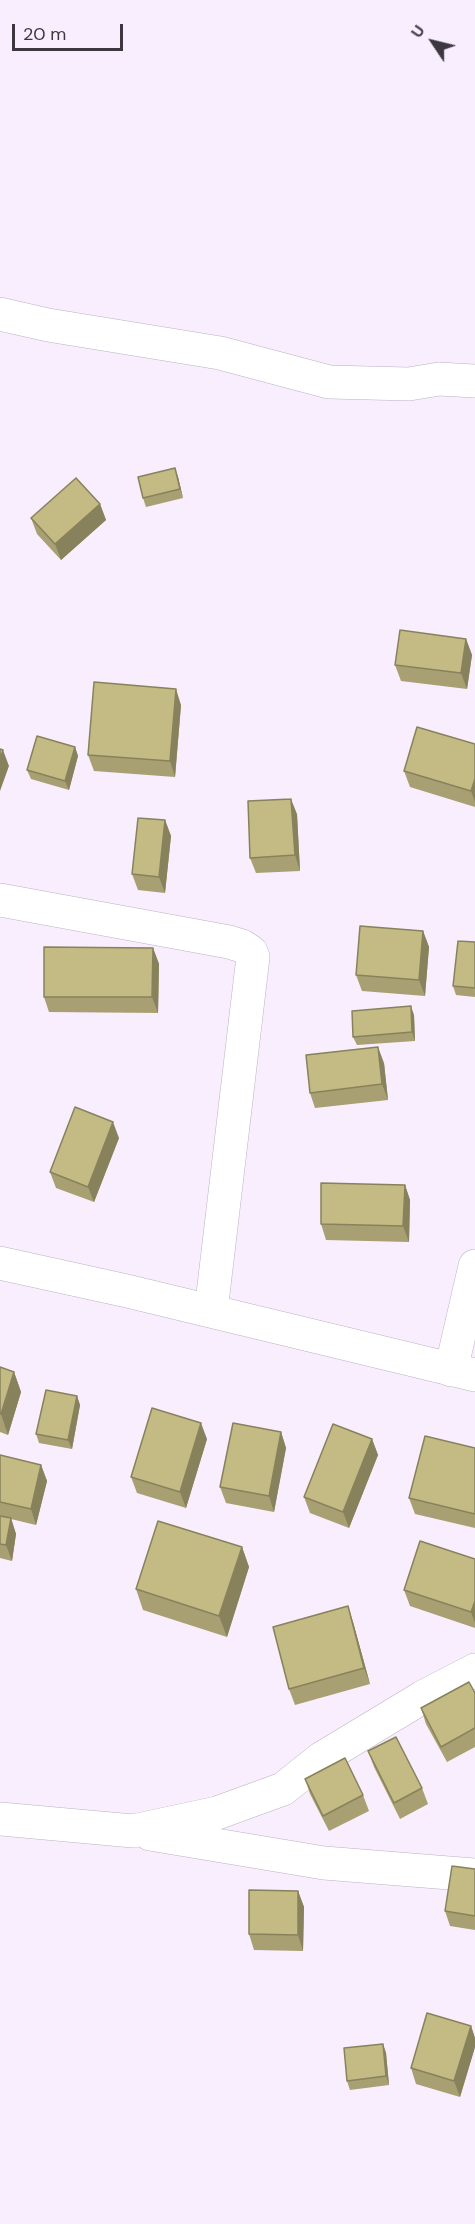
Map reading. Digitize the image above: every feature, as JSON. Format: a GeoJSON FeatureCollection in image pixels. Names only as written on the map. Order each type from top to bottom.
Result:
{"type":"FeatureCollection","features":[{"type":"Feature","properties":{"kind":"street"},"geometry":{"type":"LineString","coordinates":[[0,314],[48,325],[220,353],[329,382],[409,384],[439,379],[475,381]]}},
{"type":"Feature","properties":{"kind":"street"},"geometry":{"type":"LineString","coordinates":[[0,900],[235,943],[251,952],[253,957],[211,1311]]}},
{"type":"Feature","properties":{"kind":"street"},"geometry":{"type":"LineString","coordinates":[[0,1263],[463,1372],[475,1266]]}},
{"type":"Feature","properties":{"kind":"street"},"geometry":{"type":"LineString","coordinates":[[133,1831],[217,1813],[283,1789],[322,1758],[423,1697],[475,1670]]}},
{"type":"Feature","properties":{"kind":"street"},"geometry":{"type":"LineString","coordinates":[[0,1819],[133,1831],[324,1863],[475,1875]]}},
{"type":"Feature","properties":{"kind":"building"},"geometry":{"type":"Polygon","coordinates":[[[175,468],[180,489],[143,498],[138,477],[175,468]]]}},
{"type":"Feature","properties":{"kind":"building"},"geometry":{"type":"Polygon","coordinates":[[[76,478],[100,504],[55,544],[31,518],[76,478]]]}},
{"type":"Feature","properties":{"kind":"building"},"geometry":{"type":"Polygon","coordinates":[[[400,630],[466,639],[461,673],[395,665],[400,630]]]}},
{"type":"Feature","properties":{"kind":"building"},"geometry":{"type":"Polygon","coordinates":[[[94,682],[176,689],[170,761],[88,755],[94,682]]]}},
{"type":"Feature","properties":{"kind":"building"},"geometry":{"type":"Polygon","coordinates":[[[417,727],[475,744],[475,779],[471,791],[404,771],[417,727]]]}},
{"type":"Feature","properties":{"kind":"building"},"geometry":{"type":"Polygon","coordinates":[[[37,736],[75,747],[65,781],[27,770],[37,736]]]}},
{"type":"Feature","properties":{"kind":"building"},"geometry":{"type":"Polygon","coordinates":[[[291,799],[295,855],[250,858],[248,801],[291,799]]]}},
{"type":"Feature","properties":{"kind":"building"},"geometry":{"type":"Polygon","coordinates":[[[138,818],[165,820],[159,877],[132,874],[138,818]]]}},
{"type":"Feature","properties":{"kind":"building"},"geometry":{"type":"Polygon","coordinates":[[[360,926],[423,931],[419,980],[356,975],[360,926]]]}},
{"type":"Feature","properties":{"kind":"building"},"geometry":{"type":"Polygon","coordinates":[[[458,941],[475,942],[475,988],[453,986],[458,941]]]}},
{"type":"Feature","properties":{"kind":"building"},"geometry":{"type":"Polygon","coordinates":[[[44,947],[153,948],[152,997],[44,997],[44,947]]]}},
{"type":"Feature","properties":{"kind":"building"},"geometry":{"type":"Polygon","coordinates":[[[411,1006],[412,1032],[353,1037],[352,1011],[411,1006]]]}},
{"type":"Feature","properties":{"kind":"building"},"geometry":{"type":"Polygon","coordinates":[[[378,1047],[382,1084],[310,1093],[306,1055],[378,1047]]]}},
{"type":"Feature","properties":{"kind":"building"},"geometry":{"type":"Polygon","coordinates":[[[75,1107],[113,1122],[88,1187],[50,1172],[75,1107]]]}},
{"type":"Feature","properties":{"kind":"building"},"geometry":{"type":"Polygon","coordinates":[[[321,1183],[405,1185],[403,1226],[321,1224],[321,1183]]]}},
{"type":"Feature","properties":{"kind":"building"},"geometry":{"type":"Polygon","coordinates":[[[0,1367],[14,1372],[1,1414],[0,1414],[0,1367]]]}},
{"type":"Feature","properties":{"kind":"building"},"geometry":{"type":"Polygon","coordinates":[[[46,1390],[77,1396],[68,1440],[36,1434],[46,1390]]]}},
{"type":"Feature","properties":{"kind":"building"},"geometry":{"type":"Polygon","coordinates":[[[152,1408],[201,1423],[180,1492],[131,1477],[152,1408]]]}},
{"type":"Feature","properties":{"kind":"building"},"geometry":{"type":"Polygon","coordinates":[[[233,1423],[281,1432],[269,1496],[220,1487],[233,1423]]]}},
{"type":"Feature","properties":{"kind":"building"},"geometry":{"type":"Polygon","coordinates":[[[333,1424],[372,1439],[343,1512],[304,1497],[333,1424]]]}},
{"type":"Feature","properties":{"kind":"building"},"geometry":{"type":"Polygon","coordinates":[[[425,1436],[475,1448],[475,1514],[409,1498],[425,1436]]]}},
{"type":"Feature","properties":{"kind":"building"},"geometry":{"type":"Polygon","coordinates":[[[0,1455],[41,1465],[31,1509],[0,1502],[0,1455]]]}},
{"type":"Feature","properties":{"kind":"building"},"geometry":{"type":"Polygon","coordinates":[[[0,1516],[11,1518],[6,1545],[0,1544],[0,1516]]]}},
{"type":"Feature","properties":{"kind":"building"},"geometry":{"type":"Polygon","coordinates":[[[158,1521],[242,1547],[219,1616],[136,1589],[158,1521]]]}},
{"type":"Feature","properties":{"kind":"building"},"geometry":{"type":"Polygon","coordinates":[[[420,1541],[475,1559],[475,1601],[471,1612],[404,1590],[420,1541]]]}},
{"type":"Feature","properties":{"kind":"building"},"geometry":{"type":"Polygon","coordinates":[[[348,1606],[364,1668],[289,1689],[273,1627],[348,1606]]]}},
{"type":"Feature","properties":{"kind":"building"},"geometry":{"type":"Polygon","coordinates":[[[469,1682],[475,1693],[475,1728],[441,1747],[421,1708],[469,1682]]]}},
{"type":"Feature","properties":{"kind":"building"},"geometry":{"type":"Polygon","coordinates":[[[396,1737],[422,1788],[394,1803],[368,1751],[396,1737]]]}},
{"type":"Feature","properties":{"kind":"building"},"geometry":{"type":"Polygon","coordinates":[[[345,1758],[363,1795],[323,1816],[305,1779],[345,1758]]]}},
{"type":"Feature","properties":{"kind":"building"},"geometry":{"type":"Polygon","coordinates":[[[452,1866],[475,1869],[475,1916],[445,1911],[452,1866]]]}},
{"type":"Feature","properties":{"kind":"building"},"geometry":{"type":"Polygon","coordinates":[[[249,1890],[298,1891],[298,1935],[249,1934],[249,1890]]]}},
{"type":"Feature","properties":{"kind":"building"},"geometry":{"type":"Polygon","coordinates":[[[427,2013],[471,2026],[454,2081],[411,2068],[427,2013]]]}},
{"type":"Feature","properties":{"kind":"building"},"geometry":{"type":"Polygon","coordinates":[[[383,2044],[386,2076],[347,2081],[344,2048],[383,2044]]]}}]}
